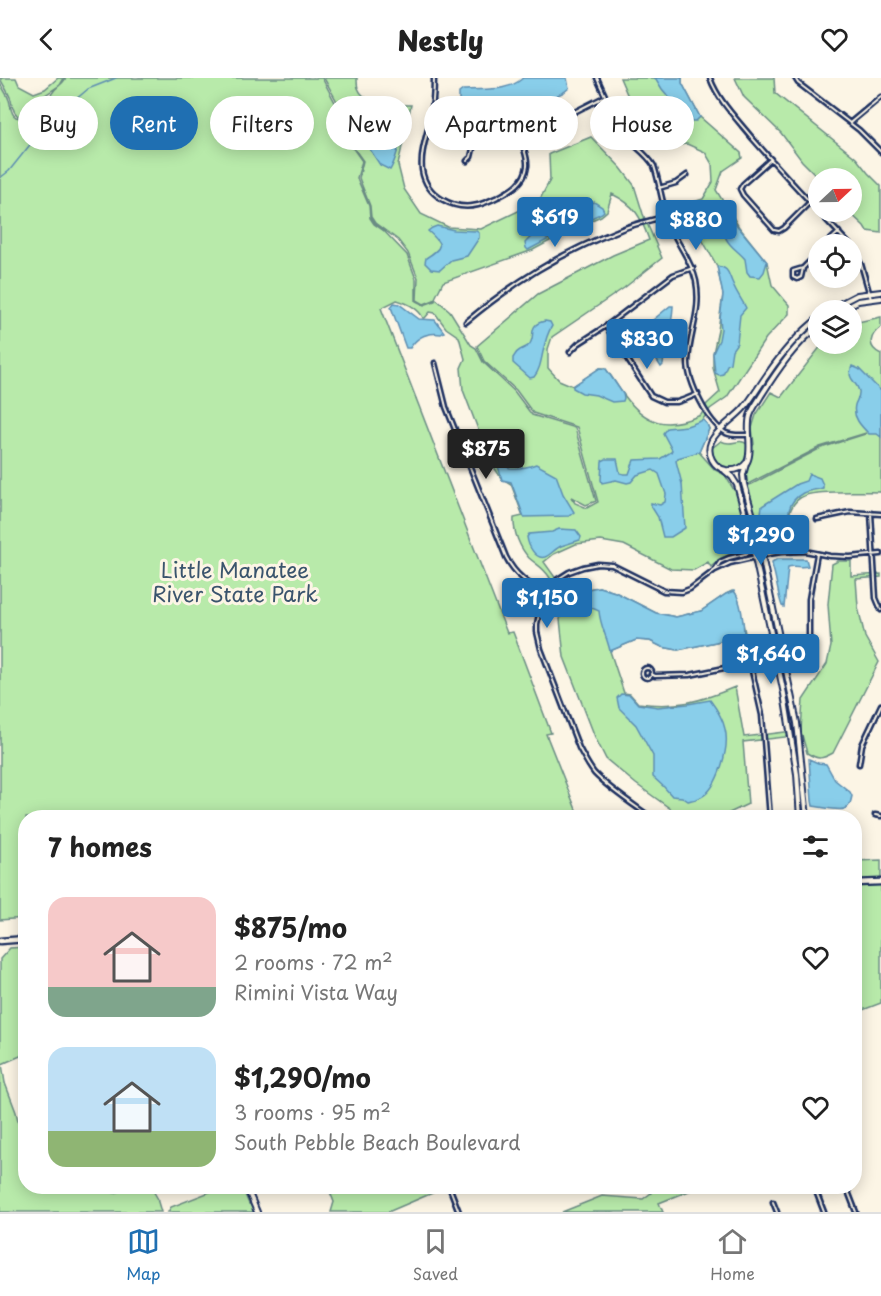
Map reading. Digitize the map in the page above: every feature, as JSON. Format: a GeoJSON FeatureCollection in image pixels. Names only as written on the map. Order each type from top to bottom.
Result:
{"type":"FeatureCollection","features":[{"type":"Feature","properties":{"kind":"main road"},"geometry":{"type":"LineString","coordinates":[[862,883],[881,882]]}},
{"type":"Feature","properties":{"kind":"main road"},"geometry":{"type":"LineString","coordinates":[[0,941],[18,940]]}},
{"type":"Feature","properties":{"kind":"street"},"geometry":{"type":"LineString","coordinates":[[434,78],[434,96]]}},
{"type":"Feature","properties":{"kind":"street"},"geometry":{"type":"LineString","coordinates":[[597,78],[605,96]]}},
{"type":"Feature","properties":{"kind":"street"},"geometry":{"type":"LineString","coordinates":[[710,78],[727,108],[808,200]]}},
{"type":"Feature","properties":{"kind":"street"},"geometry":{"type":"LineString","coordinates":[[795,78],[798,83],[871,140],[881,152]]}},
{"type":"Feature","properties":{"kind":"street"},"geometry":{"type":"LineString","coordinates":[[850,123],[881,97]]}},
{"type":"Feature","properties":{"kind":"street"},"geometry":{"type":"LineString","coordinates":[[424,145],[422,171],[434,193],[447,202],[467,206],[487,202],[512,190],[524,176],[526,157],[524,150]]}},
{"type":"Feature","properties":{"kind":"street"},"geometry":{"type":"LineString","coordinates":[[467,161],[473,150]]}},
{"type":"Feature","properties":{"kind":"street"},"geometry":{"type":"LineString","coordinates":[[639,150],[651,162],[671,229],[693,268],[698,307],[688,366],[692,381],[708,414],[722,429],[730,434],[748,435]]}},
{"type":"Feature","properties":{"kind":"street"},"geometry":{"type":"LineString","coordinates":[[771,159],[743,184],[740,189],[743,195],[774,230],[779,231],[808,204]]}},
{"type":"Feature","properties":{"kind":"street"},"geometry":{"type":"LineString","coordinates":[[660,188],[676,183],[687,175]]}},
{"type":"Feature","properties":{"kind":"street"},"geometry":{"type":"LineString","coordinates":[[466,322],[526,277],[564,254],[620,230],[666,216]]}},
{"type":"Feature","properties":{"kind":"street"},"geometry":{"type":"LineString","coordinates":[[829,222],[838,232]]}},
{"type":"Feature","properties":{"kind":"street"},"geometry":{"type":"LineString","coordinates":[[803,268],[808,263]]}},
{"type":"Feature","properties":{"kind":"street"},"geometry":{"type":"LineString","coordinates":[[862,267],[871,299]]}},
{"type":"Feature","properties":{"kind":"street"},"geometry":{"type":"LineString","coordinates":[[570,352],[673,275],[693,268]]}},
{"type":"Feature","properties":{"kind":"street"},"geometry":{"type":"LineString","coordinates":[[846,300],[870,292],[881,292]]}},
{"type":"Feature","properties":{"kind":"street"},"geometry":{"type":"LineString","coordinates":[[862,301],[881,298]]}},
{"type":"Feature","properties":{"kind":"street"},"geometry":{"type":"LineString","coordinates":[[606,326],[651,396],[664,402],[677,402],[698,394]]}},
{"type":"Feature","properties":{"kind":"street"},"geometry":{"type":"LineString","coordinates":[[799,810],[791,735],[754,551],[737,486],[730,474],[713,462],[710,450],[712,440],[744,408],[783,352],[808,328]]}},
{"type":"Feature","properties":{"kind":"street"},"geometry":{"type":"LineString","coordinates":[[806,810],[798,734],[762,555],[743,475],[747,460],[750,414],[788,357],[808,335]]}},
{"type":"Feature","properties":{"kind":"street"},"geometry":{"type":"LineString","coordinates":[[435,363],[446,407],[510,566],[524,581],[546,594]]}},
{"type":"Feature","properties":{"kind":"street"},"geometry":{"type":"LineString","coordinates":[[761,384],[766,388]]}},
{"type":"Feature","properties":{"kind":"street"},"geometry":{"type":"LineString","coordinates":[[721,469],[736,470],[742,467],[747,460]]}},
{"type":"Feature","properties":{"kind":"street"},"geometry":{"type":"LineString","coordinates":[[817,519],[844,513],[881,514]]}},
{"type":"Feature","properties":{"kind":"street"},"geometry":{"type":"LineString","coordinates":[[871,513],[876,598],[881,610]]}},
{"type":"Feature","properties":{"kind":"street"},"geometry":{"type":"LineString","coordinates":[[715,570],[720,562],[729,558],[783,545],[830,556],[881,554]]}},
{"type":"Feature","properties":{"kind":"street"},"geometry":{"type":"LineString","coordinates":[[783,545],[783,552]]}},
{"type":"Feature","properties":{"kind":"street"},"geometry":{"type":"LineString","coordinates":[[641,810],[593,772],[585,759],[539,642],[538,615],[546,594],[558,579],[569,572],[598,564],[612,566],[664,591],[682,592],[730,563],[755,556],[805,551]]}},
{"type":"Feature","properties":{"kind":"street"},"geometry":{"type":"LineString","coordinates":[[803,657],[809,638],[809,599],[817,554]]}},
{"type":"Feature","properties":{"kind":"street"},"geometry":{"type":"LineString","coordinates":[[759,577],[766,575]]}},
{"type":"Feature","properties":{"kind":"street"},"geometry":{"type":"LineString","coordinates":[[651,674],[655,676],[690,675],[783,656]]}},
{"type":"Feature","properties":{"kind":"street"},"geometry":{"type":"LineString","coordinates":[[750,662],[762,715],[769,810]]}},
{"type":"Feature","properties":{"kind":"street"},"geometry":{"type":"LineString","coordinates":[[859,764],[862,745],[881,705]]}},
{"type":"Feature","properties":{"kind":"street"},"geometry":{"type":"LineString","coordinates":[[791,735],[798,734]]}},
{"type":"Feature","properties":{"kind":"street"},"geometry":{"type":"LineString","coordinates":[[875,815],[881,816]]}},
{"type":"Feature","properties":{"kind":"street"},"geometry":{"type":"LineString","coordinates":[[249,1194],[257,1212]]}},
{"type":"Feature","properties":{"kind":"street"},"geometry":{"type":"LineString","coordinates":[[451,1194],[459,1212]]}},
{"type":"Feature","properties":{"kind":"street"},"geometry":{"type":"LineString","coordinates":[[817,1194],[824,1212]]}},
{"type":"Feature","properties":{"kind":"street"},"geometry":{"type":"LineString","coordinates":[[849,1194],[856,1212]]}},
{"type":"Feature","properties":{"kind":"street"},"geometry":{"type":"LineString","coordinates":[[773,1202],[777,1212]]}},
{"type":"Feature","properties":{"kind":"green space"},"geometry":{"type":"Polygon","coordinates":[[[0,78],[16,78],[19,85],[34,93],[45,89],[58,78],[64,78],[60,85],[44,96],[18,96],[18,116],[0,78]]]}},
{"type":"Feature","properties":{"kind":"green space","name":"Little Manatee River State Park"},"geometry":{"type":"Polygon","coordinates":[[[66,78],[322,78],[332,96],[326,96],[326,150],[354,150],[362,161],[357,178],[369,206],[370,218],[374,224],[407,255],[416,279],[416,301],[424,305],[435,301],[436,299],[450,311],[483,362],[514,391],[532,415],[575,428],[596,501],[586,505],[571,497],[575,503],[587,508],[598,502],[577,427],[533,413],[516,390],[484,361],[477,346],[538,294],[613,255],[649,240],[640,218],[632,207],[612,194],[607,211],[601,216],[533,250],[443,282],[434,300],[424,304],[417,300],[418,278],[408,253],[398,240],[375,223],[371,217],[370,206],[359,178],[363,161],[355,150],[401,150],[398,165],[404,189],[421,214],[448,227],[481,229],[539,201],[550,180],[549,154],[559,150],[578,150],[578,142],[590,137],[590,150],[604,150],[634,185],[643,214],[662,258],[624,288],[552,337],[548,349],[548,368],[559,380],[573,386],[600,368],[605,368],[624,395],[641,413],[658,422],[678,422],[701,415],[707,404],[720,392],[713,368],[713,353],[723,294],[717,266],[694,225],[687,204],[703,199],[713,182],[712,164],[705,152],[694,147],[694,106],[700,117],[741,153],[742,158],[723,171],[716,190],[739,227],[767,262],[772,285],[789,305],[789,314],[766,338],[727,397],[710,409],[703,419],[709,429],[699,452],[715,470],[725,475],[734,490],[752,484],[821,448],[865,434],[820,447],[746,485],[746,470],[750,450],[754,444],[752,428],[756,415],[771,392],[781,397],[815,354],[862,354],[862,321],[881,317],[881,327],[871,341],[873,348],[881,354],[881,492],[813,493],[801,497],[789,514],[789,525],[799,541],[785,540],[742,550],[721,558],[711,567],[708,562],[694,570],[671,569],[624,545],[601,541],[576,544],[554,554],[544,562],[569,597],[586,589],[599,587],[615,592],[656,613],[676,617],[701,611],[726,594],[735,592],[744,636],[678,650],[662,647],[650,641],[636,640],[610,651],[624,693],[630,694],[638,703],[676,704],[710,697],[735,687],[744,737],[801,730],[803,700],[827,664],[831,646],[828,604],[832,564],[838,561],[851,561],[851,576],[881,574],[881,577],[856,579],[858,607],[865,637],[879,662],[833,753],[817,758],[807,753],[802,735],[743,742],[748,804],[736,810],[672,810],[606,759],[564,657],[560,619],[566,600],[548,583],[550,578],[548,575],[529,558],[518,540],[514,518],[523,516],[511,484],[501,478],[492,466],[463,390],[461,368],[465,359],[459,337],[446,328],[435,313],[430,312],[423,318],[412,307],[397,300],[381,308],[507,633],[513,632],[551,733],[546,734],[576,810],[18,810],[18,919],[0,920],[0,82],[13,114],[18,117],[18,150],[98,150],[98,96],[50,96],[66,78]]]}},
{"type":"Feature","properties":{"kind":"green space","name":"Little Manatee River State Park"},"geometry":{"type":"Polygon","coordinates":[[[324,78],[357,78],[358,88],[364,96],[334,96],[324,78]]]}},
{"type":"Feature","properties":{"kind":"green space","name":"Little Manatee River State Park"},"geometry":{"type":"Polygon","coordinates":[[[620,78],[682,78],[689,96],[628,96],[620,78]]]}},
{"type":"Feature","properties":{"kind":"green space"},"geometry":{"type":"Polygon","coordinates":[[[735,78],[774,78],[775,93],[856,158],[881,186],[881,233],[867,231],[860,222],[862,222],[862,168],[809,168],[781,133],[744,97],[735,78]]]}},
{"type":"Feature","properties":{"kind":"green space"},"geometry":{"type":"Polygon","coordinates":[[[721,441],[729,443],[740,441],[747,444],[747,458],[742,465],[732,469],[721,466],[716,461],[712,448],[721,441]]]}},
{"type":"Feature","properties":{"kind":"green space"},"geometry":{"type":"Polygon","coordinates":[[[881,860],[881,880],[862,881],[862,861],[881,860]]]}},
{"type":"Feature","properties":{"kind":"green space"},"geometry":{"type":"Polygon","coordinates":[[[881,883],[881,1003],[862,1010],[862,884],[881,883]]]}},
{"type":"Feature","properties":{"kind":"green space"},"geometry":{"type":"Polygon","coordinates":[[[18,947],[18,1057],[2,1064],[5,1083],[18,1121],[18,1194],[155,1194],[161,1212],[0,1212],[0,959],[10,948],[18,947]]]}},
{"type":"Feature","properties":{"kind":"green space"},"geometry":{"type":"Polygon","coordinates":[[[204,1194],[245,1194],[255,1212],[168,1212],[171,1207],[204,1194]]]}},
{"type":"Feature","properties":{"kind":"green space"},"geometry":{"type":"Polygon","coordinates":[[[331,1194],[430,1194],[388,1212],[331,1212],[334,1202],[331,1194]]]}},
{"type":"Feature","properties":{"kind":"green space"},"geometry":{"type":"Polygon","coordinates":[[[650,1194],[682,1194],[659,1203],[663,1212],[562,1212],[602,1196],[643,1199],[650,1194]]]}},
{"type":"Feature","properties":{"kind":"water"},"geometry":{"type":"Polygon","coordinates":[[[523,78],[567,78],[569,88],[556,96],[459,96],[463,90],[502,88],[523,78]]]}},
{"type":"Feature","properties":{"kind":"water"},"geometry":{"type":"Polygon","coordinates":[[[654,78],[682,78],[689,96],[668,96],[654,78]]]}},
{"type":"Feature","properties":{"kind":"water"},"geometry":{"type":"Polygon","coordinates":[[[694,106],[700,117],[694,121],[694,106]]]}},
{"type":"Feature","properties":{"kind":"water"},"geometry":{"type":"Polygon","coordinates":[[[370,150],[397,150],[390,170],[380,165],[370,150]]]}},
{"type":"Feature","properties":{"kind":"water"},"geometry":{"type":"Polygon","coordinates":[[[594,202],[602,207],[604,211],[602,213],[528,250],[526,248],[525,243],[545,222],[556,216],[587,207],[594,202]]]}},
{"type":"Feature","properties":{"kind":"water"},"geometry":{"type":"Polygon","coordinates":[[[731,221],[767,262],[760,277],[750,276],[745,259],[726,239],[725,228],[731,221]]]}},
{"type":"Feature","properties":{"kind":"water"},"geometry":{"type":"Polygon","coordinates":[[[437,226],[479,233],[479,238],[467,256],[451,260],[440,270],[431,269],[425,263],[426,258],[439,246],[437,240],[428,231],[437,226]]]}},
{"type":"Feature","properties":{"kind":"water"},"geometry":{"type":"Polygon","coordinates":[[[717,266],[728,272],[746,308],[740,315],[737,343],[732,350],[730,363],[723,374],[719,375],[715,373],[713,353],[721,329],[723,295],[717,266]]]}},
{"type":"Feature","properties":{"kind":"water"},"geometry":{"type":"Polygon","coordinates":[[[394,303],[399,304],[419,319],[435,320],[444,332],[423,336],[410,348],[406,348],[391,307],[394,303]]]}},
{"type":"Feature","properties":{"kind":"water"},"geometry":{"type":"Polygon","coordinates":[[[670,306],[673,306],[671,322],[661,367],[639,333],[670,306]]]}},
{"type":"Feature","properties":{"kind":"water"},"geometry":{"type":"Polygon","coordinates":[[[545,321],[550,322],[552,326],[548,332],[537,372],[534,377],[530,378],[513,363],[513,358],[529,345],[536,325],[545,321]]]}},
{"type":"Feature","properties":{"kind":"water"},"geometry":{"type":"Polygon","coordinates":[[[852,366],[859,369],[881,391],[881,437],[877,434],[869,434],[856,417],[854,409],[859,391],[850,374],[852,366]]]}},
{"type":"Feature","properties":{"kind":"water"},"geometry":{"type":"Polygon","coordinates":[[[600,368],[606,369],[623,394],[623,401],[612,402],[573,388],[600,368]]]}},
{"type":"Feature","properties":{"kind":"water"},"geometry":{"type":"Polygon","coordinates":[[[703,420],[709,429],[699,452],[678,458],[676,461],[682,484],[685,528],[671,537],[663,537],[658,517],[651,506],[651,503],[660,505],[665,502],[666,494],[659,474],[653,470],[637,475],[631,482],[616,480],[602,483],[602,461],[617,459],[620,473],[629,474],[634,460],[660,459],[671,452],[663,433],[667,428],[687,426],[703,420]]]}},
{"type":"Feature","properties":{"kind":"water"},"geometry":{"type":"Polygon","coordinates":[[[500,464],[509,468],[523,468],[536,464],[556,475],[563,494],[574,512],[569,516],[524,517],[511,482],[502,480],[498,466],[500,464]]]}},
{"type":"Feature","properties":{"kind":"water"},"geometry":{"type":"Polygon","coordinates":[[[809,474],[820,478],[823,488],[803,493],[792,502],[789,513],[791,538],[769,541],[761,513],[762,506],[797,484],[806,481],[809,474]]]}},
{"type":"Feature","properties":{"kind":"water"},"geometry":{"type":"Polygon","coordinates":[[[559,529],[576,530],[581,537],[580,540],[561,546],[545,557],[538,556],[530,548],[527,537],[529,534],[552,532],[559,529]]]}},
{"type":"Feature","properties":{"kind":"water"},"geometry":{"type":"Polygon","coordinates":[[[777,559],[806,559],[808,566],[788,567],[784,607],[772,565],[772,562],[777,559]]]}},
{"type":"Feature","properties":{"kind":"water"},"geometry":{"type":"Polygon","coordinates":[[[599,587],[615,592],[656,613],[676,617],[701,611],[734,591],[743,619],[744,636],[678,650],[662,647],[650,641],[636,640],[610,651],[599,611],[581,603],[573,605],[572,601],[584,591],[599,587]]]}},
{"type":"Feature","properties":{"kind":"water"},"geometry":{"type":"Polygon","coordinates":[[[621,694],[630,695],[638,704],[658,707],[710,700],[723,721],[726,746],[717,777],[707,793],[700,798],[688,801],[682,797],[672,796],[653,777],[653,756],[636,725],[619,708],[617,698],[621,694]]]}},
{"type":"Feature","properties":{"kind":"water"},"geometry":{"type":"Polygon","coordinates":[[[809,759],[826,764],[835,780],[850,792],[852,796],[848,807],[838,810],[813,806],[809,759]]]}},
{"type":"Feature","properties":{"kind":"waterway"},"geometry":{"type":"LineString","coordinates":[[0,178],[9,171],[55,117],[88,89],[116,78]]}}]}
